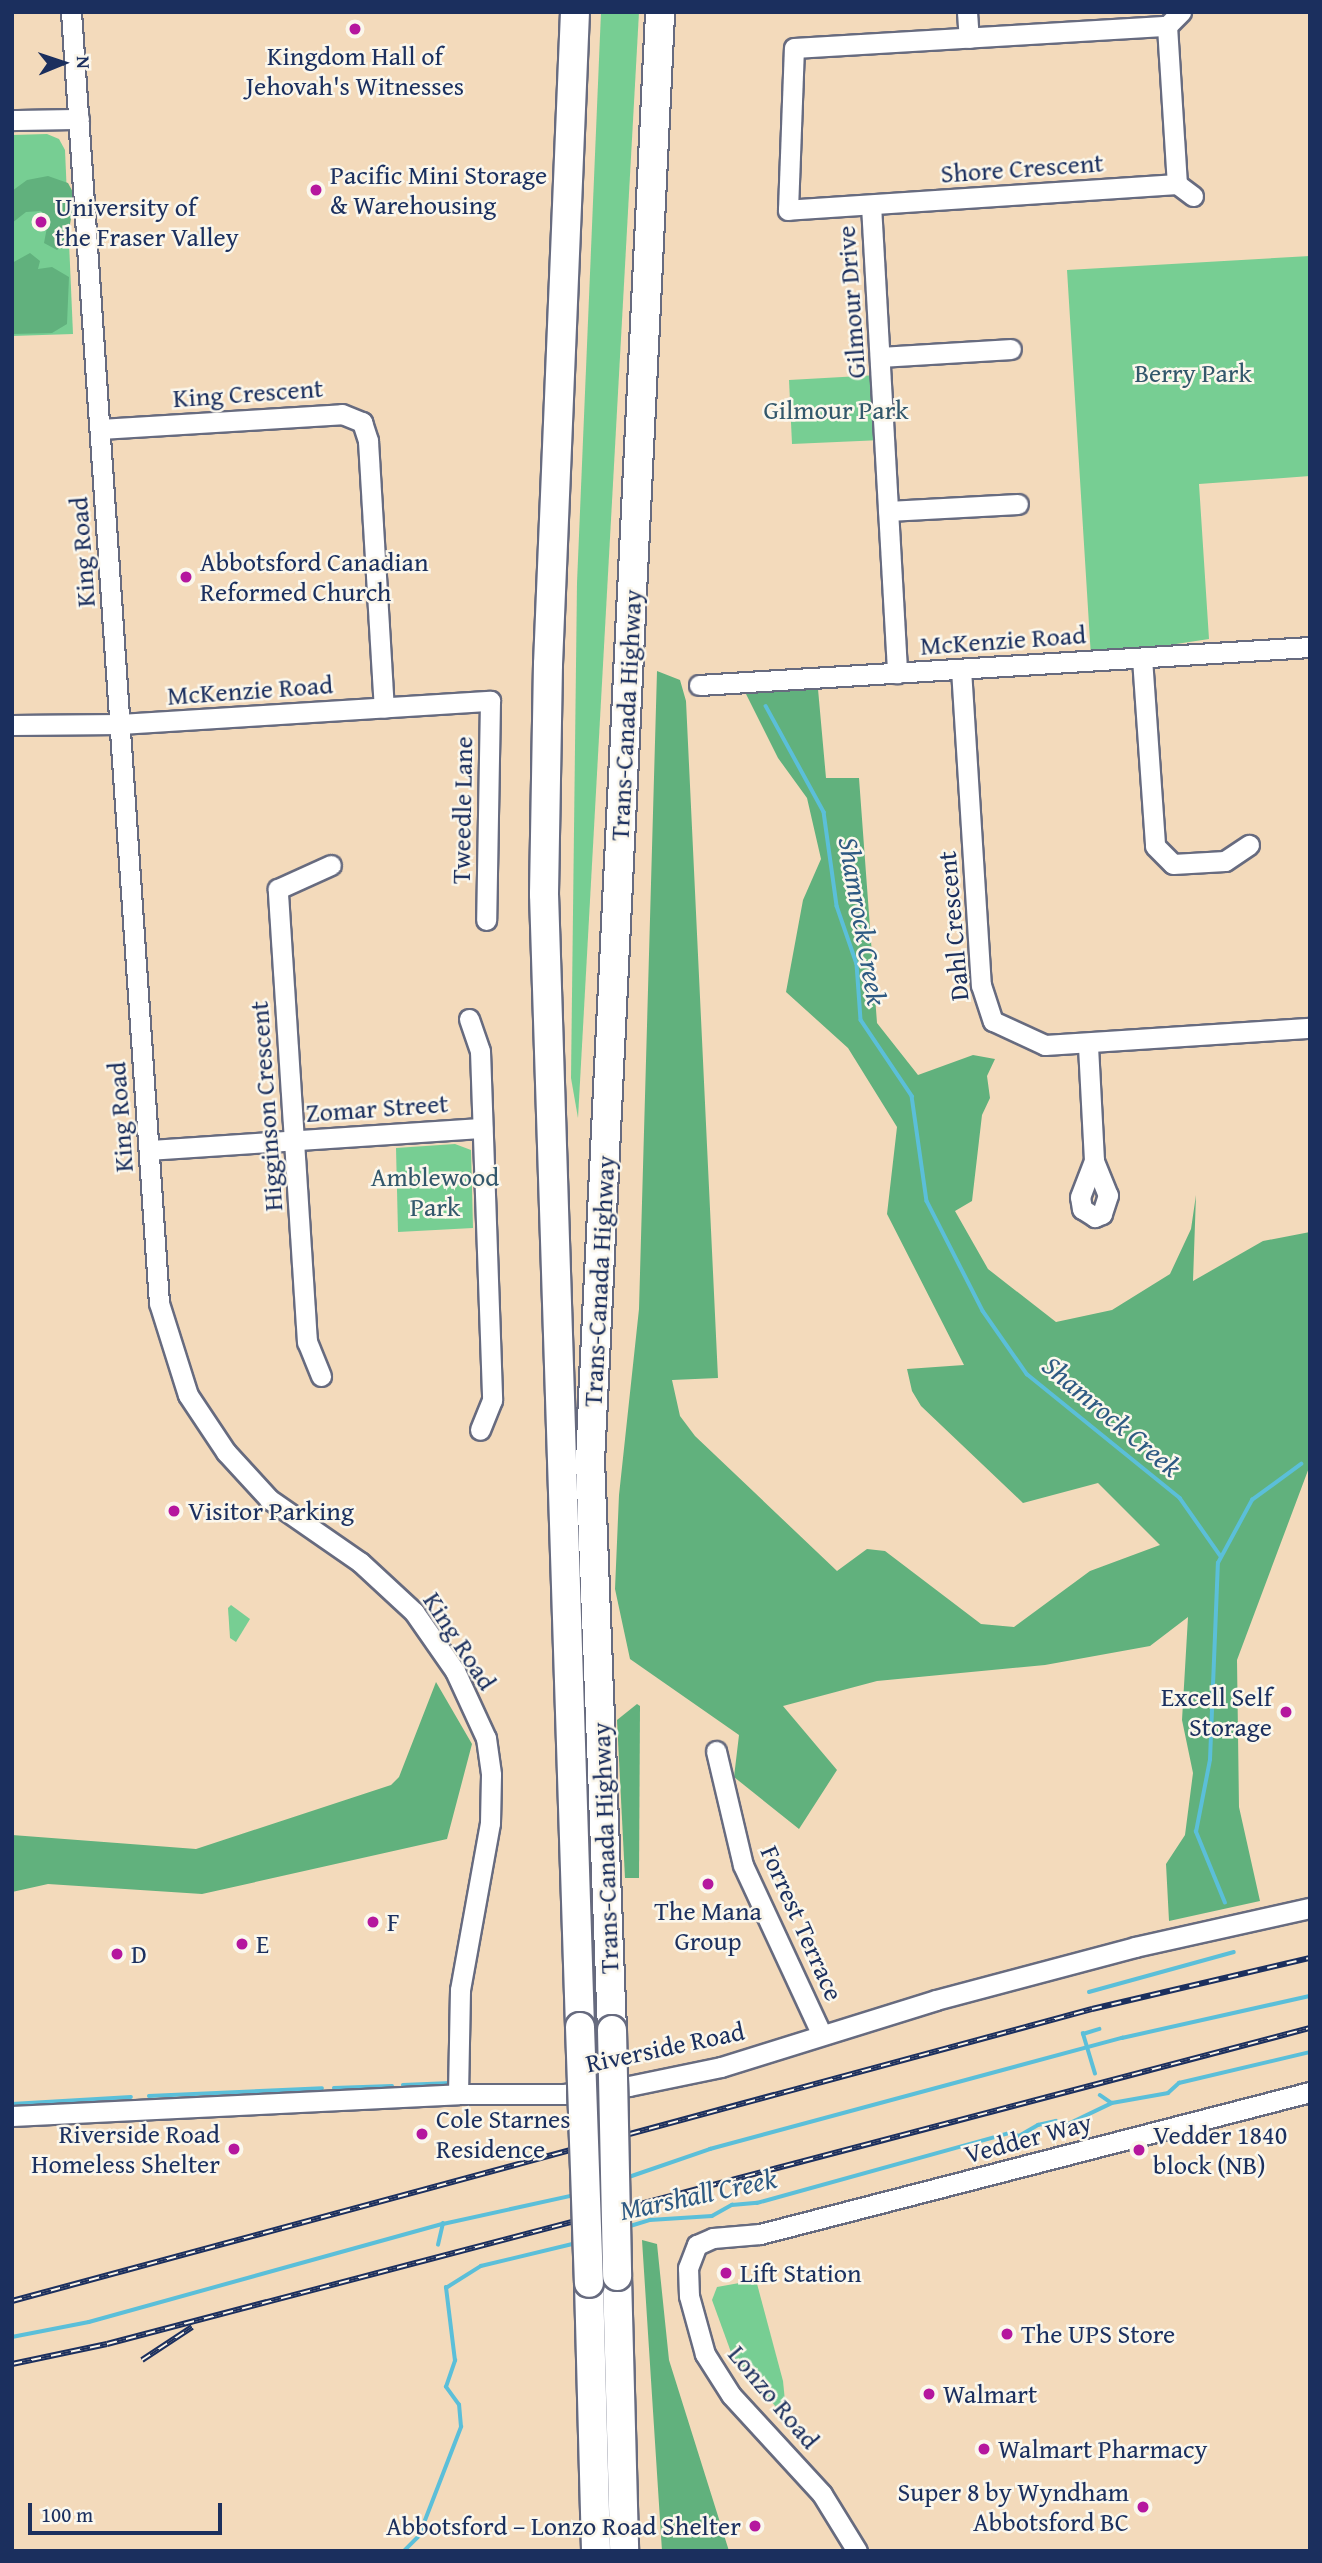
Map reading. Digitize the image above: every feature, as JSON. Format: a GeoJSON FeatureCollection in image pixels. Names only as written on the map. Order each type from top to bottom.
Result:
{"type":"FeatureCollection","features":[{"type":"Feature","properties":{"kind":"highway","name":"Trans-Canada Highway"},"geometry":{"type":"LineString","coordinates":[[575,12],[548,664],[544,894],[596,2551]]}},
{"type":"Feature","properties":{"kind":"highway","name":"Trans-Canada Highway"},"geometry":{"type":"LineString","coordinates":[[624,2551],[612,2030],[590,1461],[662,12]]}},
{"type":"Feature","properties":{"kind":"highway"},"geometry":{"type":"LineString","coordinates":[[617,2286],[635,2551]]}},
{"type":"Feature","properties":{"kind":"street","name":"King Road"},"geometry":{"type":"LineString","coordinates":[[71,12],[159,1303],[188,1395],[226,1452],[269,1499],[360,1562],[414,1612],[455,1671],[486,1738],[491,1774],[489,1823],[460,1990],[458,2094]]}},
{"type":"Feature","properties":{"kind":"street"},"geometry":{"type":"LineString","coordinates":[[967,12],[969,38],[1174,19],[1177,184],[1193,196]]}},
{"type":"Feature","properties":{"kind":"street","name":"Gilmour Drive"},"geometry":{"type":"LineString","coordinates":[[897,673],[871,205],[788,210],[794,48],[969,38]]}},
{"type":"Feature","properties":{"kind":"street"},"geometry":{"type":"LineString","coordinates":[[12,120],[79,119]]}},
{"type":"Feature","properties":{"kind":"street","name":"Shore Crescent"},"geometry":{"type":"LineString","coordinates":[[871,205],[1177,184]]}},
{"type":"Feature","properties":{"kind":"street"},"geometry":{"type":"LineString","coordinates":[[881,357],[1012,349]]}},
{"type":"Feature","properties":{"kind":"street","name":"King Crescent"},"geometry":{"type":"LineString","coordinates":[[100,429],[342,414],[362,422],[368,441],[384,708]]}},
{"type":"Feature","properties":{"kind":"street"},"geometry":{"type":"LineString","coordinates":[[888,512],[1018,504]]}},
{"type":"Feature","properties":{"kind":"street","name":"McKenzie Road"},"geometry":{"type":"LineString","coordinates":[[699,685],[1310,646]]}},
{"type":"Feature","properties":{"kind":"street"},"geometry":{"type":"LineString","coordinates":[[1142,658],[1155,846],[1173,864],[1225,861],[1249,845]]}},
{"type":"Feature","properties":{"kind":"street","name":"Dahl Crescent"},"geometry":{"type":"LineString","coordinates":[[961,669],[981,985],[987,1010],[993,1021],[1027,1041],[1088,1046],[1310,1028]]}},
{"type":"Feature","properties":{"kind":"street","name":"McKenzie Road"},"geometry":{"type":"LineString","coordinates":[[12,725],[120,724],[490,701]]}},
{"type":"Feature","properties":{"kind":"street","name":"Tweedle Lane"},"geometry":{"type":"LineString","coordinates":[[486,920],[490,701]]}},
{"type":"Feature","properties":{"kind":"street","name":"Higginson Crescent"},"geometry":{"type":"LineString","coordinates":[[321,1376],[307,1342],[278,889],[331,865]]}},
{"type":"Feature","properties":{"kind":"street"},"geometry":{"type":"LineString","coordinates":[[469,1019],[480,1051],[492,1400],[480,1430]]}},
{"type":"Feature","properties":{"kind":"street"},"geometry":{"type":"LineString","coordinates":[[1088,1046],[1094,1161]]}},
{"type":"Feature","properties":{"kind":"street","name":"Zomar Street"},"geometry":{"type":"LineString","coordinates":[[149,1150],[482,1128]]}},
{"type":"Feature","properties":{"kind":"street","name":"Forrest Terrace"},"geometry":{"type":"LineString","coordinates":[[716,1751],[743,1865],[822,2035]]}},
{"type":"Feature","properties":{"kind":"street","name":"Riverside Road"},"geometry":{"type":"LineString","coordinates":[[12,2116],[458,2094],[564,2094],[629,2086],[720,2067],[822,2035],[1135,1947],[1310,1908]]}},
{"type":"Feature","properties":{"kind":"street","name":"Vedder Way"},"geometry":{"type":"LineString","coordinates":[[760,2234],[1310,2092]]}},
{"type":"Feature","properties":{"kind":"street","name":"Lonzo Road"},"geometry":{"type":"LineString","coordinates":[[760,2234],[703,2241],[692,2251],[688,2268],[694,2326],[705,2354],[731,2395],[822,2494],[857,2551]]}},
{"type":"Feature","properties":{"kind":"green space"},"geometry":{"type":"Polygon","coordinates":[[[601,12],[639,12],[578,1118],[571,1078],[577,583],[601,12]]]}},
{"type":"Feature","properties":{"kind":"green space","name":"University of the Fraser Valley"},"geometry":{"type":"Polygon","coordinates":[[[47,134],[59,139],[65,150],[73,334],[12,336],[12,135],[47,134]]]}},
{"type":"Feature","properties":{"kind":"green space"},"geometry":{"type":"Polygon","coordinates":[[[48,176],[68,183],[75,196],[67,241],[57,250],[44,243],[48,222],[41,211],[26,212],[12,223],[12,191],[27,180],[48,176]]]}},
{"type":"Feature","properties":{"kind":"green space"},"geometry":{"type":"Polygon","coordinates":[[[30,253],[40,261],[38,269],[52,267],[69,277],[67,324],[52,333],[12,334],[12,263],[30,253]]]}},
{"type":"Feature","properties":{"kind":"green space","name":"Berry Park"},"geometry":{"type":"Polygon","coordinates":[[[1310,256],[1310,476],[1199,484],[1209,639],[1091,657],[1067,270],[1310,256]]]}},
{"type":"Feature","properties":{"kind":"green space","name":"Gilmour Park"},"geometry":{"type":"Polygon","coordinates":[[[878,375],[882,440],[792,444],[789,380],[878,375]]]}},
{"type":"Feature","properties":{"kind":"green space"},"geometry":{"type":"Polygon","coordinates":[[[657,671],[680,680],[686,701],[718,1378],[672,1380],[680,1416],[695,1436],[837,1571],[867,1549],[885,1551],[981,1624],[1014,1627],[1090,1571],[1160,1545],[1098,1483],[1023,1503],[921,1406],[912,1391],[907,1369],[964,1365],[887,1214],[897,1127],[848,1048],[786,992],[803,900],[821,859],[807,798],[778,758],[745,692],[818,689],[826,778],[859,778],[877,1023],[918,1075],[973,1055],[995,1059],[987,1076],[990,1098],[982,1115],[972,1201],[955,1211],[988,1269],[1056,1322],[1112,1310],[1170,1274],[1191,1229],[1196,1195],[1193,1281],[1263,1241],[1310,1232],[1310,1465],[1237,1660],[1239,1807],[1260,1901],[1169,1921],[1166,1864],[1185,1835],[1193,1773],[1182,1720],[1188,1617],[1150,1646],[1045,1665],[877,1681],[783,1706],[837,1770],[799,1829],[734,1777],[739,1735],[630,1659],[615,1589],[619,1495],[639,1309],[657,671]]]}},
{"type":"Feature","properties":{"kind":"green space","name":"Amblewood Park"},"geometry":{"type":"Polygon","coordinates":[[[455,1144],[471,1150],[473,1228],[398,1232],[396,1148],[455,1144]]]}},
{"type":"Feature","properties":{"kind":"green space"},"geometry":{"type":"Polygon","coordinates":[[[231,1605],[250,1619],[236,1642],[230,1638],[228,1608],[231,1605]]]}},
{"type":"Feature","properties":{"kind":"green space"},"geometry":{"type":"Polygon","coordinates":[[[436,1682],[472,1744],[447,1839],[202,1894],[48,1884],[12,1892],[12,1835],[196,1849],[391,1785],[399,1777],[436,1682]]]}},
{"type":"Feature","properties":{"kind":"green space"},"geometry":{"type":"Polygon","coordinates":[[[637,1704],[640,1706],[639,1878],[625,1878],[617,1720],[637,1704]]]}},
{"type":"Feature","properties":{"kind":"green space"},"geometry":{"type":"Polygon","coordinates":[[[642,2240],[657,2244],[669,2360],[729,2551],[662,2551],[642,2240]]]}},
{"type":"Feature","properties":{"kind":"green space"},"geometry":{"type":"Polygon","coordinates":[[[756,2280],[783,2381],[785,2401],[776,2407],[732,2355],[712,2300],[717,2287],[756,2280]]]}},
{"type":"Feature","properties":{"kind":"waterway","name":"Shamrock Creek"},"geometry":{"type":"LineString","coordinates":[[766,706],[824,812],[837,906],[857,964],[861,1020],[912,1096],[927,1201],[983,1311],[1027,1374],[1180,1498],[1220,1555]]}},
{"type":"Feature","properties":{"kind":"waterway","name":"Shamrock Creek"},"geometry":{"type":"LineString","coordinates":[[1225,1903],[1196,1832],[1210,1760],[1218,1563],[1252,1500],[1301,1464]]}},
{"type":"Feature","properties":{"kind":"waterway"},"geometry":{"type":"LineString","coordinates":[[1089,1992],[1234,1952]]}},
{"type":"Feature","properties":{"kind":"waterway"},"geometry":{"type":"LineString","coordinates":[[626,2178],[710,2149],[1122,2038],[1310,1996]]}},
{"type":"Feature","properties":{"kind":"waterway"},"geometry":{"type":"LineString","coordinates":[[1095,2074],[1083,2034],[1099,2029]]}},
{"type":"Feature","properties":{"kind":"waterway","name":"Marshall Creek"},"geometry":{"type":"LineString","coordinates":[[627,2227],[650,2220],[712,2216],[732,2205],[757,2203],[1010,2133],[1019,2136],[1038,2125],[1056,2121],[1064,2126],[1112,2103],[1168,2093],[1179,2083],[1310,2052]]}},
{"type":"Feature","properties":{"kind":"waterway"},"geometry":{"type":"LineString","coordinates":[[403,2085],[451,2083]]}},
{"type":"Feature","properties":{"kind":"waterway"},"geometry":{"type":"LineString","coordinates":[[334,2088],[392,2086]]}},
{"type":"Feature","properties":{"kind":"waterway"},"geometry":{"type":"LineString","coordinates":[[149,2096],[322,2088]]}},
{"type":"Feature","properties":{"kind":"waterway"},"geometry":{"type":"LineString","coordinates":[[1100,2095],[1112,2103]]}},
{"type":"Feature","properties":{"kind":"waterway"},"geometry":{"type":"LineString","coordinates":[[12,2104],[131,2097]]}},
{"type":"Feature","properties":{"kind":"waterway"},"geometry":{"type":"LineString","coordinates":[[438,2245],[443,2224],[575,2195]]}},
{"type":"Feature","properties":{"kind":"waterway"},"geometry":{"type":"LineString","coordinates":[[12,2337],[89,2322],[443,2224]]}},
{"type":"Feature","properties":{"kind":"waterway","name":"Marshall Creek"},"geometry":{"type":"LineString","coordinates":[[404,2551],[419,2536],[461,2427],[459,2405],[446,2387],[455,2361],[446,2288],[481,2266],[577,2243]]}},
{"type":"Feature","properties":{"kind":"railway"},"geometry":{"type":"LineString","coordinates":[[12,2301],[1092,2009],[1310,1958]]}},
{"type":"Feature","properties":{"kind":"railway"},"geometry":{"type":"LineString","coordinates":[[12,2364],[107,2344],[1310,2028]]}},
{"type":"Feature","properties":{"kind":"railway"},"geometry":{"type":"LineString","coordinates":[[142,2360],[192,2327]]}},
{"type":"Feature","properties":{"kind":"place","name":"Kingdom Hall of Jehovah's Witnesses"},"geometry":{"type":"Point","coordinates":[355,29]}},
{"type":"Feature","properties":{"kind":"place","name":"Pacific Mini Storage & Warehousing"},"geometry":{"type":"Point","coordinates":[316,190]}},
{"type":"Feature","properties":{"kind":"place","name":"University of the Fraser Valley"},"geometry":{"type":"Point","coordinates":[41,222]}},
{"type":"Feature","properties":{"kind":"place","name":"Abbotsford Canadian Reformed Church"},"geometry":{"type":"Point","coordinates":[186,577]}},
{"type":"Feature","properties":{"kind":"place","name":"Visitor Parking"},"geometry":{"type":"Point","coordinates":[174,1511]}},
{"type":"Feature","properties":{"kind":"place","name":"Excell Self Storage"},"geometry":{"type":"Point","coordinates":[1286,1712]}},
{"type":"Feature","properties":{"kind":"place","name":"The Mana Group"},"geometry":{"type":"Point","coordinates":[708,1884]}},
{"type":"Feature","properties":{"kind":"place","name":"F"},"geometry":{"type":"Point","coordinates":[373,1922]}},
{"type":"Feature","properties":{"kind":"place","name":"E"},"geometry":{"type":"Point","coordinates":[242,1944]}},
{"type":"Feature","properties":{"kind":"place","name":"D"},"geometry":{"type":"Point","coordinates":[117,1954]}},
{"type":"Feature","properties":{"kind":"place","name":"Cole Starnes Residence"},"geometry":{"type":"Point","coordinates":[422,2134]}},
{"type":"Feature","properties":{"kind":"place","name":"Riverside Road Homeless Shelter"},"geometry":{"type":"Point","coordinates":[234,2149]}},
{"type":"Feature","properties":{"kind":"place","name":"Vedder 1840 block (NB)"},"geometry":{"type":"Point","coordinates":[1139,2150]}},
{"type":"Feature","properties":{"kind":"place","name":"Lift Station"},"geometry":{"type":"Point","coordinates":[726,2273]}},
{"type":"Feature","properties":{"kind":"place","name":"The UPS Store"},"geometry":{"type":"Point","coordinates":[1007,2334]}},
{"type":"Feature","properties":{"kind":"place","name":"Walmart"},"geometry":{"type":"Point","coordinates":[929,2394]}},
{"type":"Feature","properties":{"kind":"place","name":"Walmart Pharmacy"},"geometry":{"type":"Point","coordinates":[984,2449]}},
{"type":"Feature","properties":{"kind":"place","name":"Super 8 by Wyndham Abbotsford BC"},"geometry":{"type":"Point","coordinates":[1143,2507]}},
{"type":"Feature","properties":{"kind":"place","name":"Abbotsford – Lonzo Road Shelter"},"geometry":{"type":"Point","coordinates":[755,2526]}}]}
